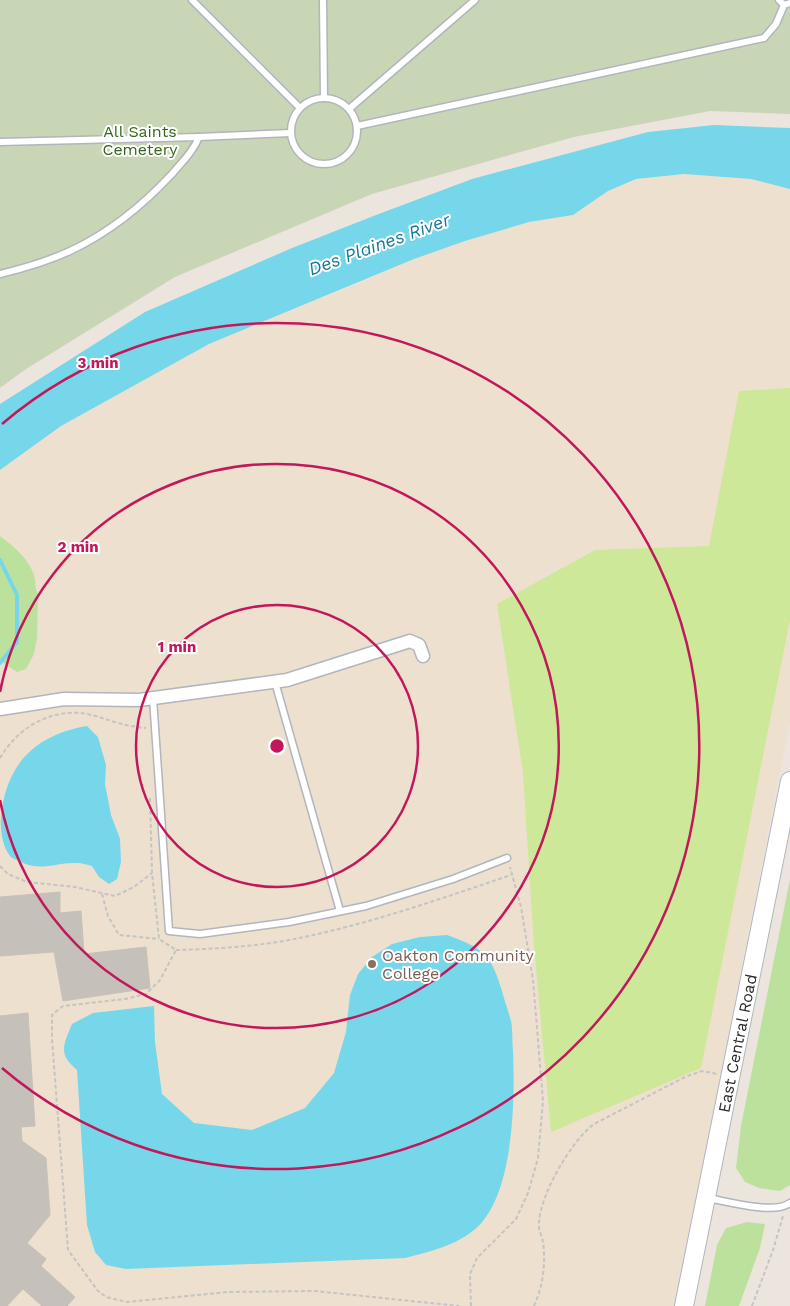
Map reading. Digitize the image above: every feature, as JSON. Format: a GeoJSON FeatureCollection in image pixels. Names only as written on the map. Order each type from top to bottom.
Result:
{"type":"FeatureCollection","features":[{"type":"Feature","properties":{"kind":"main road","name":"East Central Road"},"geometry":{"type":"LineString","coordinates":[[684,1306],[790,782]]}},
{"type":"Feature","properties":{"kind":"street"},"geometry":{"type":"LineString","coordinates":[[0,710],[64,699],[139,700],[287,680],[410,641],[419,645],[423,656]]}},
{"type":"Feature","properties":{"kind":"lane"},"geometry":{"type":"LineString","coordinates":[[192,0],[300,108]]}},
{"type":"Feature","properties":{"kind":"lane"},"geometry":{"type":"LineString","coordinates":[[323,0],[324,98]]}},
{"type":"Feature","properties":{"kind":"lane"},"geometry":{"type":"LineString","coordinates":[[349,109],[475,0]]}},
{"type":"Feature","properties":{"kind":"lane"},"geometry":{"type":"LineString","coordinates":[[357,126],[764,38],[776,24],[787,4],[779,0]]}},
{"type":"Feature","properties":{"kind":"lane"},"geometry":{"type":"LineString","coordinates":[[324,98],[333,99],[349,109],[357,126],[353,147],[338,161],[316,164],[306,160],[298,153],[291,133],[293,119],[300,108],[307,102],[324,98]]}},
{"type":"Feature","properties":{"kind":"lane"},"geometry":{"type":"LineString","coordinates":[[0,142],[291,133]]}},
{"type":"Feature","properties":{"kind":"lane"},"geometry":{"type":"LineString","coordinates":[[0,274],[34,265],[73,250],[114,225],[155,192],[194,149],[199,137]]}},
{"type":"Feature","properties":{"kind":"lane"},"geometry":{"type":"LineString","coordinates":[[275,682],[340,911]]}},
{"type":"Feature","properties":{"kind":"lane"},"geometry":{"type":"LineString","coordinates":[[153,698],[168,931],[200,934],[289,922],[366,906],[453,879],[507,858]]}},
{"type":"Feature","properties":{"kind":"lane"},"geometry":{"type":"LineString","coordinates":[[705,1198],[769,1208],[788,1205]]}},
{"type":"Feature","properties":{"kind":"path"},"geometry":{"type":"LineString","coordinates":[[0,758],[6,748],[25,729],[42,718],[70,712],[155,730]]}},
{"type":"Feature","properties":{"kind":"path"},"geometry":{"type":"LineString","coordinates":[[150,796],[152,873],[159,939]]}},
{"type":"Feature","properties":{"kind":"path"},"geometry":{"type":"LineString","coordinates":[[471,1306],[470,1274],[477,1258],[516,1219],[528,1193],[538,1158],[543,1101],[533,990],[521,907],[507,858]]}},
{"type":"Feature","properties":{"kind":"path"},"geometry":{"type":"LineString","coordinates":[[0,866],[8,874],[27,882],[75,887],[115,896],[134,887],[152,873]]}},
{"type":"Feature","properties":{"kind":"path"},"geometry":{"type":"LineString","coordinates":[[102,894],[108,916],[119,935],[159,939],[176,950],[218,948],[303,937],[388,916],[512,875]]}},
{"type":"Feature","properties":{"kind":"path"},"geometry":{"type":"LineString","coordinates":[[176,950],[160,980],[146,994],[124,999],[63,1006],[52,1015],[52,1039],[68,1250],[98,1291],[106,1297],[127,1302],[228,1292],[315,1291],[459,1306]]}},
{"type":"Feature","properties":{"kind":"path"},"geometry":{"type":"LineString","coordinates":[[534,1306],[541,1290],[544,1266],[538,1224],[543,1202],[567,1153],[583,1132],[594,1124],[685,1077],[702,1071],[730,1078]]}},
{"type":"Feature","properties":{"kind":"path"},"geometry":{"type":"LineString","coordinates":[[752,1306],[788,1205]]}},
{"type":"Feature","properties":{"kind":"shaded area","name":"Oakton Community College"},"geometry":{"type":"Polygon","coordinates":[[[684,174],[751,179],[790,189],[790,721],[675,1306],[0,1306],[0,470],[61,426],[209,344],[252,325],[414,259],[465,241],[529,222],[573,215],[608,191],[636,179],[684,174]]]}},
{"type":"Feature","properties":{"kind":"green space","name":"All Saints Cemetery"},"geometry":{"type":"Polygon","coordinates":[[[0,0],[790,0],[790,114],[710,111],[574,137],[372,194],[175,277],[26,369],[0,388],[0,0]]]}},
{"type":"Feature","properties":{"kind":"green space"},"geometry":{"type":"Polygon","coordinates":[[[790,388],[790,620],[701,1068],[551,1132],[534,947],[523,773],[497,604],[595,550],[709,546],[739,391],[790,388]]]}},
{"type":"Feature","properties":{"kind":"green space"},"geometry":{"type":"Polygon","coordinates":[[[0,536],[28,563],[34,575],[38,594],[37,638],[34,654],[26,669],[17,672],[0,659],[0,536]]]}},
{"type":"Feature","properties":{"kind":"green space"},"geometry":{"type":"Polygon","coordinates":[[[790,879],[790,1185],[780,1191],[759,1188],[745,1182],[736,1168],[741,1126],[790,879]]]}},
{"type":"Feature","properties":{"kind":"green space"},"geometry":{"type":"Polygon","coordinates":[[[747,1222],[765,1224],[760,1248],[739,1306],[705,1306],[717,1245],[726,1228],[747,1222]]]}},
{"type":"Feature","properties":{"kind":"water","name":"Des Plaines River"},"geometry":{"type":"Polygon","coordinates":[[[714,125],[790,128],[790,189],[751,179],[684,174],[636,179],[608,191],[573,215],[529,222],[465,241],[414,259],[209,344],[61,426],[0,470],[0,404],[145,312],[292,248],[472,179],[648,132],[714,125]]]}},
{"type":"Feature","properties":{"kind":"water"},"geometry":{"type":"Polygon","coordinates":[[[87,726],[98,737],[106,765],[105,784],[111,815],[120,839],[121,862],[117,879],[109,884],[99,877],[92,866],[70,863],[35,866],[13,858],[8,853],[1,832],[4,798],[9,782],[26,755],[52,737],[69,730],[87,726]]]}},
{"type":"Feature","properties":{"kind":"water"},"geometry":{"type":"Polygon","coordinates":[[[447,935],[474,947],[487,957],[499,980],[512,1029],[514,1092],[507,1163],[493,1205],[483,1221],[475,1229],[467,1236],[447,1246],[405,1258],[126,1269],[106,1265],[95,1252],[87,1225],[77,1070],[67,1059],[64,1049],[72,1024],[93,1013],[154,1006],[155,1042],[162,1094],[194,1123],[252,1130],[305,1108],[334,1073],[346,1032],[350,995],[358,974],[372,957],[392,944],[420,937],[447,935]]]}},
{"type":"Feature","properties":{"kind":"building"},"geometry":{"type":"Polygon","coordinates":[[[60,892],[60,913],[81,911],[84,954],[146,947],[150,988],[63,1001],[54,952],[0,956],[0,897],[60,892]]]}},
{"type":"Feature","properties":{"kind":"building"},"geometry":{"type":"Polygon","coordinates":[[[28,1013],[35,1126],[21,1127],[22,1141],[46,1158],[50,1215],[27,1243],[46,1259],[41,1266],[75,1297],[67,1306],[42,1306],[23,1289],[7,1306],[0,1306],[0,1016],[28,1013]]]}},
{"type":"Feature","properties":{"kind":"waterway"},"geometry":{"type":"LineString","coordinates":[[0,560],[17,595],[17,642],[0,663]]}},
{"type":"Feature","properties":{"kind":"place","name":"Oakton Community College"},"geometry":{"type":"Point","coordinates":[372,964]}}]}
